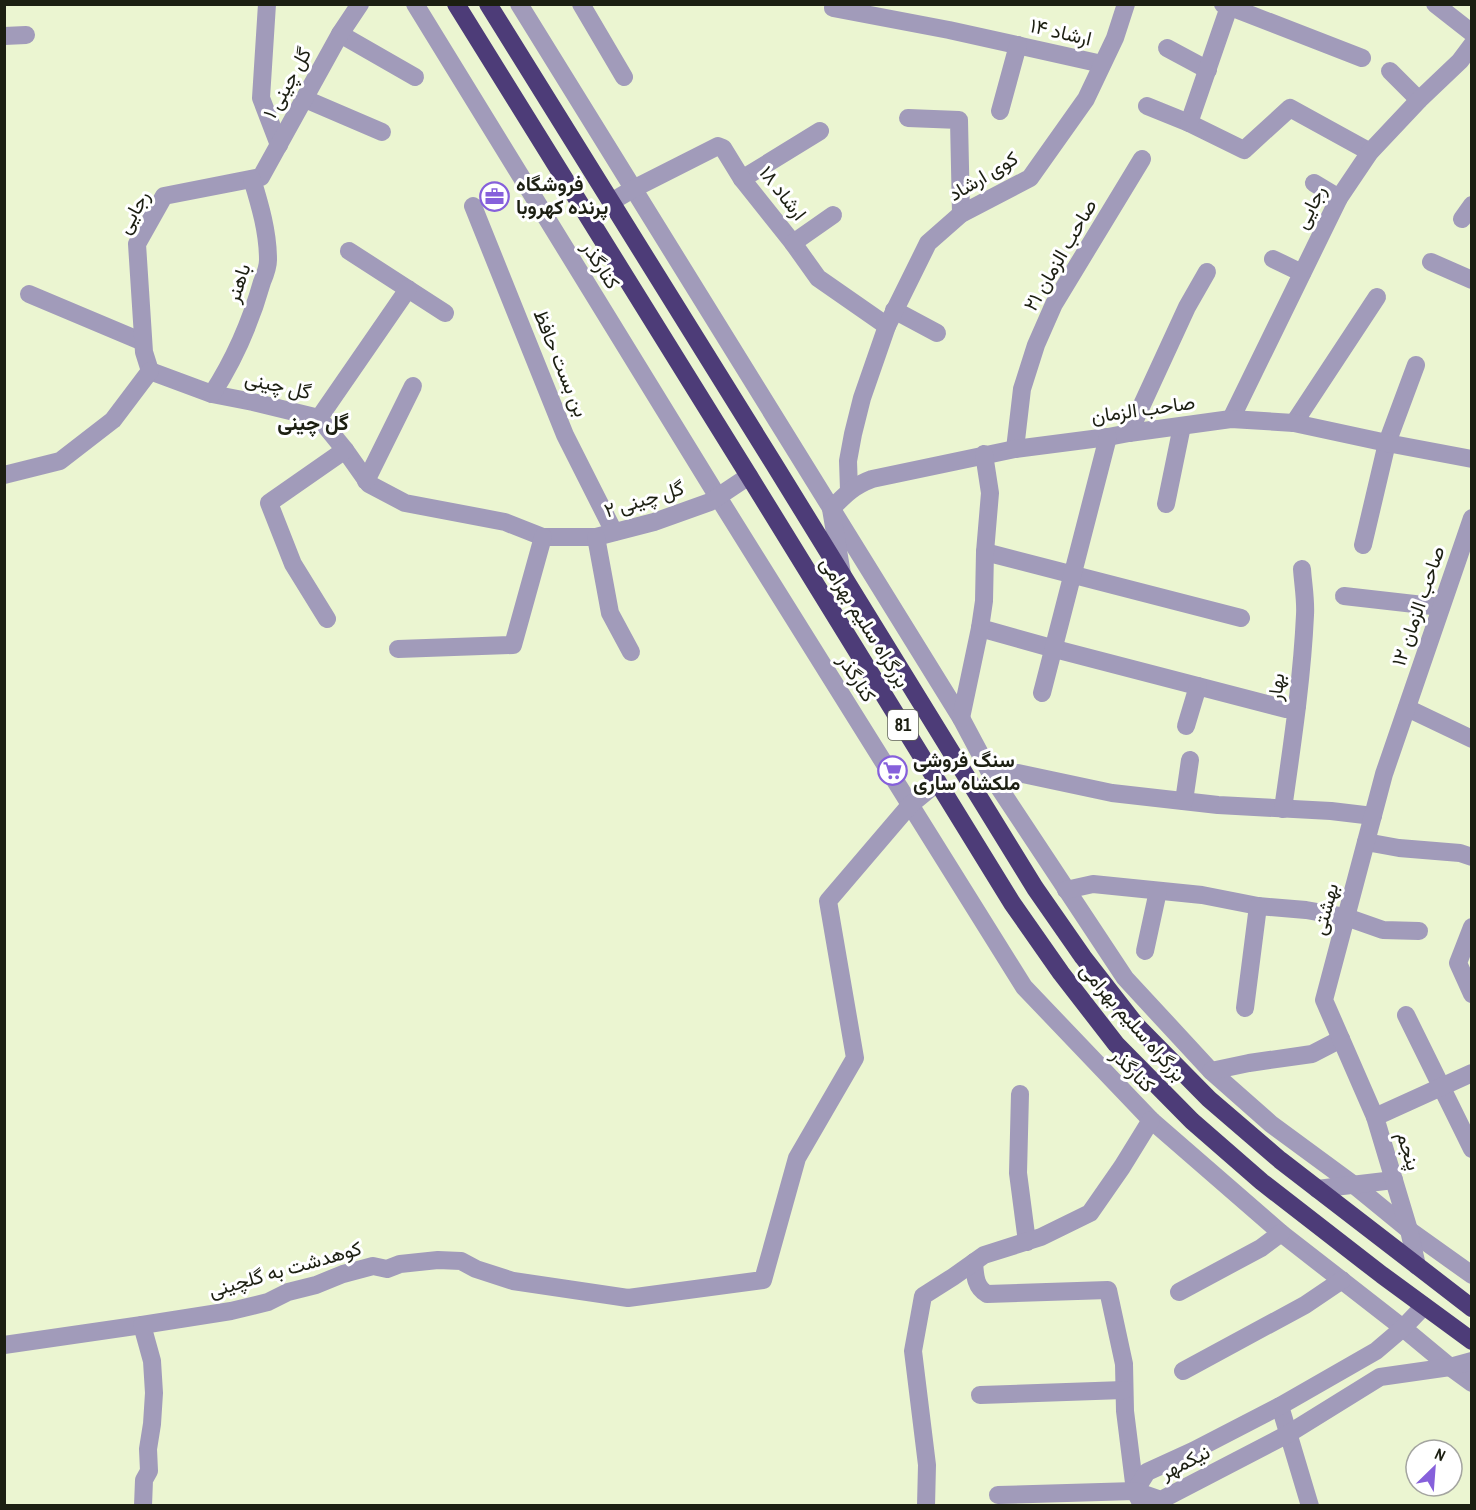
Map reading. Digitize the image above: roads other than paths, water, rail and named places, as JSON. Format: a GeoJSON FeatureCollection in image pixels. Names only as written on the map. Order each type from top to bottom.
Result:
{"type":"FeatureCollection","features":[{"type":"Feature","properties":{"kind":"highway","name":"بزرگراه سلیم بهرامی"},"geometry":{"type":"LineString","coordinates":[[456,4],[1012,903],[1060,973],[1116,1044],[1192,1121],[1253,1174],[1382,1275],[1472,1341]]}},
{"type":"Feature","properties":{"kind":"highway","name":"بزرگراه سلیم بهرامی"},"geometry":{"type":"LineString","coordinates":[[490,5],[1035,888],[1083,957],[1137,1025],[1209,1099],[1280,1160],[1472,1308]]}},
{"type":"Feature","properties":{"kind":"street"},"geometry":{"type":"LineString","coordinates":[[267,4],[261,98],[279,145]]}},
{"type":"Feature","properties":{"kind":"street","name":"گل چینی ۱"},"geometry":{"type":"LineString","coordinates":[[252,179],[261,177],[340,34],[360,4]]}},
{"type":"Feature","properties":{"kind":"street","name":"کنارگذر"},"geometry":{"type":"LineString","coordinates":[[415,4],[718,497],[1024,987],[1151,1120],[1281,1233],[1472,1383]]}},
{"type":"Feature","properties":{"kind":"street"},"geometry":{"type":"LineString","coordinates":[[519,4],[961,718],[994,780],[1125,978],[1210,1071],[1270,1124],[1472,1275]]}},
{"type":"Feature","properties":{"kind":"street"},"geometry":{"type":"LineString","coordinates":[[581,4],[624,77]]}},
{"type":"Feature","properties":{"kind":"street","name":"کوی ارشاد"},"geometry":{"type":"LineString","coordinates":[[849,490],[848,461],[861,398],[890,318],[928,243],[961,214],[1030,178],[1086,99],[1115,38],[1126,4]]}},
{"type":"Feature","properties":{"kind":"street"},"geometry":{"type":"LineString","coordinates":[[1435,4],[1472,33]]}},
{"type":"Feature","properties":{"kind":"street"},"geometry":{"type":"LineString","coordinates":[[1190,123],[1227,5],[1362,58]]}},
{"type":"Feature","properties":{"kind":"street","name":"ارشاد ۱۴"},"geometry":{"type":"LineString","coordinates":[[833,8],[900,13],[949,30],[1102,64]]}},
{"type":"Feature","properties":{"kind":"street"},"geometry":{"type":"LineString","coordinates":[[340,34],[415,77]]}},
{"type":"Feature","properties":{"kind":"street"},"geometry":{"type":"LineString","coordinates":[[4,36],[27,35]]}},
{"type":"Feature","properties":{"kind":"street"},"geometry":{"type":"LineString","coordinates":[[1000,111],[1018,45]]}},
{"type":"Feature","properties":{"kind":"street","name":"رجایی"},"geometry":{"type":"LineString","coordinates":[[1231,419],[1339,198],[1370,152],[1419,100],[1466,64],[1472,45]]}},
{"type":"Feature","properties":{"kind":"street"},"geometry":{"type":"LineString","coordinates":[[1167,48],[1208,70]]}},
{"type":"Feature","properties":{"kind":"street"},"geometry":{"type":"LineString","coordinates":[[1390,71],[1419,100]]}},
{"type":"Feature","properties":{"kind":"street"},"geometry":{"type":"LineString","coordinates":[[304,99],[382,132]]}},
{"type":"Feature","properties":{"kind":"street"},"geometry":{"type":"LineString","coordinates":[[1147,106],[1190,123],[1244,150],[1290,108],[1370,152]]}},
{"type":"Feature","properties":{"kind":"street"},"geometry":{"type":"LineString","coordinates":[[908,118],[959,120],[961,214]]}},
{"type":"Feature","properties":{"kind":"street"},"geometry":{"type":"LineString","coordinates":[[742,179],[820,131]]}},
{"type":"Feature","properties":{"kind":"street","name":"ارشاد ۱۸"},"geometry":{"type":"LineString","coordinates":[[633,189],[718,146],[723,148],[742,179],[818,278],[890,318],[937,333]]}},
{"type":"Feature","properties":{"kind":"street","name":"صاحب الزمان ۲۱"},"geometry":{"type":"LineString","coordinates":[[1015,449],[1022,389],[1036,345],[1054,304],[1142,159]]}},
{"type":"Feature","properties":{"kind":"street","name":"رجایی"},"geometry":{"type":"LineString","coordinates":[[150,371],[143,342],[138,244],[164,196],[252,179]]}},
{"type":"Feature","properties":{"kind":"street","name":"باهنر"},"geometry":{"type":"LineString","coordinates":[[212,394],[241,341],[257,301],[268,262],[262,213],[252,179]]}},
{"type":"Feature","properties":{"kind":"street"},"geometry":{"type":"LineString","coordinates":[[1314,183],[1339,198]]}},
{"type":"Feature","properties":{"kind":"street"},"geometry":{"type":"LineString","coordinates":[[611,202],[633,189]]}},
{"type":"Feature","properties":{"kind":"street","name":"بن بست حافظ"},"geometry":{"type":"LineString","coordinates":[[473,206],[566,435],[614,532]]}},
{"type":"Feature","properties":{"kind":"street"},"geometry":{"type":"LineString","coordinates":[[793,243],[833,215]]}},
{"type":"Feature","properties":{"kind":"street"},"geometry":{"type":"LineString","coordinates":[[349,251],[445,313]]}},
{"type":"Feature","properties":{"kind":"street"},"geometry":{"type":"LineString","coordinates":[[1273,259],[1302,273]]}},
{"type":"Feature","properties":{"kind":"street"},"geometry":{"type":"LineString","coordinates":[[1431,262],[1472,280]]}},
{"type":"Feature","properties":{"kind":"street"},"geometry":{"type":"LineString","coordinates":[[1129,433],[1186,307],[1207,272]]}},
{"type":"Feature","properties":{"kind":"street"},"geometry":{"type":"LineString","coordinates":[[319,418],[408,289]]}},
{"type":"Feature","properties":{"kind":"street"},"geometry":{"type":"LineString","coordinates":[[29,294],[143,342]]}},
{"type":"Feature","properties":{"kind":"street"},"geometry":{"type":"LineString","coordinates":[[1294,423],[1377,297]]}},
{"type":"Feature","properties":{"kind":"street"},"geometry":{"type":"LineString","coordinates":[[1363,544],[1387,443],[1416,365]]}},
{"type":"Feature","properties":{"kind":"street"},"geometry":{"type":"LineString","coordinates":[[4,475],[60,461],[113,420],[150,371]]}},
{"type":"Feature","properties":{"kind":"street","name":"گل چینی"},"geometry":{"type":"LineString","coordinates":[[150,371],[212,394],[319,418],[369,484],[405,503],[505,522],[543,537]]}},
{"type":"Feature","properties":{"kind":"street"},"geometry":{"type":"LineString","coordinates":[[366,480],[413,386]]}},
{"type":"Feature","properties":{"kind":"street"},"geometry":{"type":"LineString","coordinates":[[742,414],[783,432]]}},
{"type":"Feature","properties":{"kind":"street","name":"صاحب الزمان"},"geometry":{"type":"LineString","coordinates":[[831,509],[849,490],[872,479],[984,454],[1231,419],[1294,423],[1472,459]]}},
{"type":"Feature","properties":{"kind":"street"},"geometry":{"type":"LineString","coordinates":[[1166,504],[1182,426]]}},
{"type":"Feature","properties":{"kind":"street"},"geometry":{"type":"LineString","coordinates":[[1042,693],[1108,437]]}},
{"type":"Feature","properties":{"kind":"street"},"geometry":{"type":"LineString","coordinates":[[327,619],[293,564],[269,503],[345,450]]}},
{"type":"Feature","properties":{"kind":"street"},"geometry":{"type":"LineString","coordinates":[[961,718],[984,601],[990,493],[984,454]]}},
{"type":"Feature","properties":{"kind":"street","name":"گل چینی ۲"},"geometry":{"type":"LineString","coordinates":[[543,537],[596,537],[654,522],[710,502],[749,476]]}},
{"type":"Feature","properties":{"kind":"street"},"geometry":{"type":"LineString","coordinates":[[831,509],[842,574]]}},
{"type":"Feature","properties":{"kind":"street","name":"صاحب الزمان ۱۲"},"geometry":{"type":"LineString","coordinates":[[1407,708],[1472,518]]}},
{"type":"Feature","properties":{"kind":"street"},"geometry":{"type":"LineString","coordinates":[[398,649],[513,645],[543,537]]}},
{"type":"Feature","properties":{"kind":"street"},"geometry":{"type":"LineString","coordinates":[[596,537],[610,613],[631,652]]}},
{"type":"Feature","properties":{"kind":"street"},"geometry":{"type":"LineString","coordinates":[[986,552],[1241,618]]}},
{"type":"Feature","properties":{"kind":"street","name":"بهار"},"geometry":{"type":"LineString","coordinates":[[1283,809],[1297,706],[1305,613],[1302,569]]}},
{"type":"Feature","properties":{"kind":"street"},"geometry":{"type":"LineString","coordinates":[[1344,596],[1441,607]]}},
{"type":"Feature","properties":{"kind":"street"},"geometry":{"type":"LineString","coordinates":[[980,628],[1286,708],[1297,706]]}},
{"type":"Feature","properties":{"kind":"street"},"geometry":{"type":"LineString","coordinates":[[1186,726],[1198,686]]}},
{"type":"Feature","properties":{"kind":"street"},"geometry":{"type":"LineString","coordinates":[[1407,708],[1472,739]]}},
{"type":"Feature","properties":{"kind":"street","name":"بهشتی"},"geometry":{"type":"LineString","coordinates":[[1375,1117],[1324,1000],[1384,774],[1407,708]]}},
{"type":"Feature","properties":{"kind":"street"},"geometry":{"type":"LineString","coordinates":[[1184,801],[1190,760]]}},
{"type":"Feature","properties":{"kind":"street"},"geometry":{"type":"LineString","coordinates":[[994,780],[1018,773],[1112,794],[1218,806],[1331,810],[1373,816]]}},
{"type":"Feature","properties":{"kind":"street"},"geometry":{"type":"LineString","coordinates":[[910,805],[938,782]]}},
{"type":"Feature","properties":{"kind":"street","name":"کوهدشت به گلچینی"},"geometry":{"type":"LineString","coordinates":[[4,1345],[231,1311],[268,1302],[288,1292],[374,1266],[387,1269],[400,1264],[438,1260],[461,1261],[476,1269],[513,1281],[627,1298],[763,1280],[797,1158],[855,1058],[828,902],[910,805]]}},
{"type":"Feature","properties":{"kind":"street"},"geometry":{"type":"LineString","coordinates":[[1366,842],[1400,848],[1460,853],[1472,857]]}},
{"type":"Feature","properties":{"kind":"street"},"geometry":{"type":"LineString","coordinates":[[1066,890],[1092,884],[1202,895],[1258,906],[1306,910],[1346,917],[1383,930],[1419,932]]}},
{"type":"Feature","properties":{"kind":"street"},"geometry":{"type":"LineString","coordinates":[[1145,951],[1158,891]]}},
{"type":"Feature","properties":{"kind":"street"},"geometry":{"type":"LineString","coordinates":[[1245,1008],[1258,906]]}},
{"type":"Feature","properties":{"kind":"street"},"geometry":{"type":"LineString","coordinates":[[1472,927],[1458,963],[1472,994]]}},
{"type":"Feature","properties":{"kind":"street"},"geometry":{"type":"LineString","coordinates":[[1406,1015],[1472,1149]]}},
{"type":"Feature","properties":{"kind":"street"},"geometry":{"type":"LineString","coordinates":[[1210,1071],[1312,1054],[1341,1039]]}},
{"type":"Feature","properties":{"kind":"street","name":"پنجم"},"geometry":{"type":"LineString","coordinates":[[1417,1266],[1409,1230],[1375,1117],[1472,1072]]}},
{"type":"Feature","properties":{"kind":"street"},"geometry":{"type":"LineString","coordinates":[[1020,1094],[1018,1173],[1027,1242]]}},
{"type":"Feature","properties":{"kind":"street"},"geometry":{"type":"LineString","coordinates":[[926,1506],[927,1465],[913,1351],[923,1296],[984,1255],[1041,1237],[1090,1212],[1122,1167],[1151,1120]]}},
{"type":"Feature","properties":{"kind":"street"},"geometry":{"type":"LineString","coordinates":[[1317,1189],[1394,1180]]}},
{"type":"Feature","properties":{"kind":"street"},"geometry":{"type":"LineString","coordinates":[[1179,1292],[1261,1248],[1281,1233]]}},
{"type":"Feature","properties":{"kind":"street"},"geometry":{"type":"LineString","coordinates":[[974,1262],[975,1276],[980,1290],[987,1294],[1108,1290],[1124,1364],[1125,1411],[1139,1498],[998,1495]]}},
{"type":"Feature","properties":{"kind":"street"},"geometry":{"type":"LineString","coordinates":[[1183,1371],[1305,1305],[1342,1280]]}},
{"type":"Feature","properties":{"kind":"street","name":"نیکمهر"},"geometry":{"type":"LineString","coordinates":[[1424,1306],[1376,1351],[1280,1406],[1147,1472],[1139,1498],[1161,1500],[1288,1434],[1380,1377],[1450,1367],[1472,1361]]}},
{"type":"Feature","properties":{"kind":"street"},"geometry":{"type":"LineString","coordinates":[[142,1324],[152,1361],[154,1394],[148,1449],[149,1471],[144,1480],[143,1506]]}},
{"type":"Feature","properties":{"kind":"street"},"geometry":{"type":"LineString","coordinates":[[1376,1351],[1400,1340],[1412,1347],[1416,1355],[1414,1366],[1398,1375]]}},
{"type":"Feature","properties":{"kind":"street"},"geometry":{"type":"LineString","coordinates":[[980,1395],[1124,1390]]}},
{"type":"Feature","properties":{"kind":"street"},"geometry":{"type":"LineString","coordinates":[[1280,1406],[1310,1506]]}},
{"type":"Feature","properties":{"kind":"place","name":"فروشگاه پرنده کهروبا"},"geometry":{"type":"Point","coordinates":[495,196]}},
{"type":"Feature","properties":{"kind":"place","name":"سنگ فروشی ملکشاه ساری"},"geometry":{"type":"Point","coordinates":[892,771]}},
{"type":"Feature","properties":{"kind":"district","name":"گل چینی"},"geometry":{"type":"Point","coordinates":[313,423]}}]}
